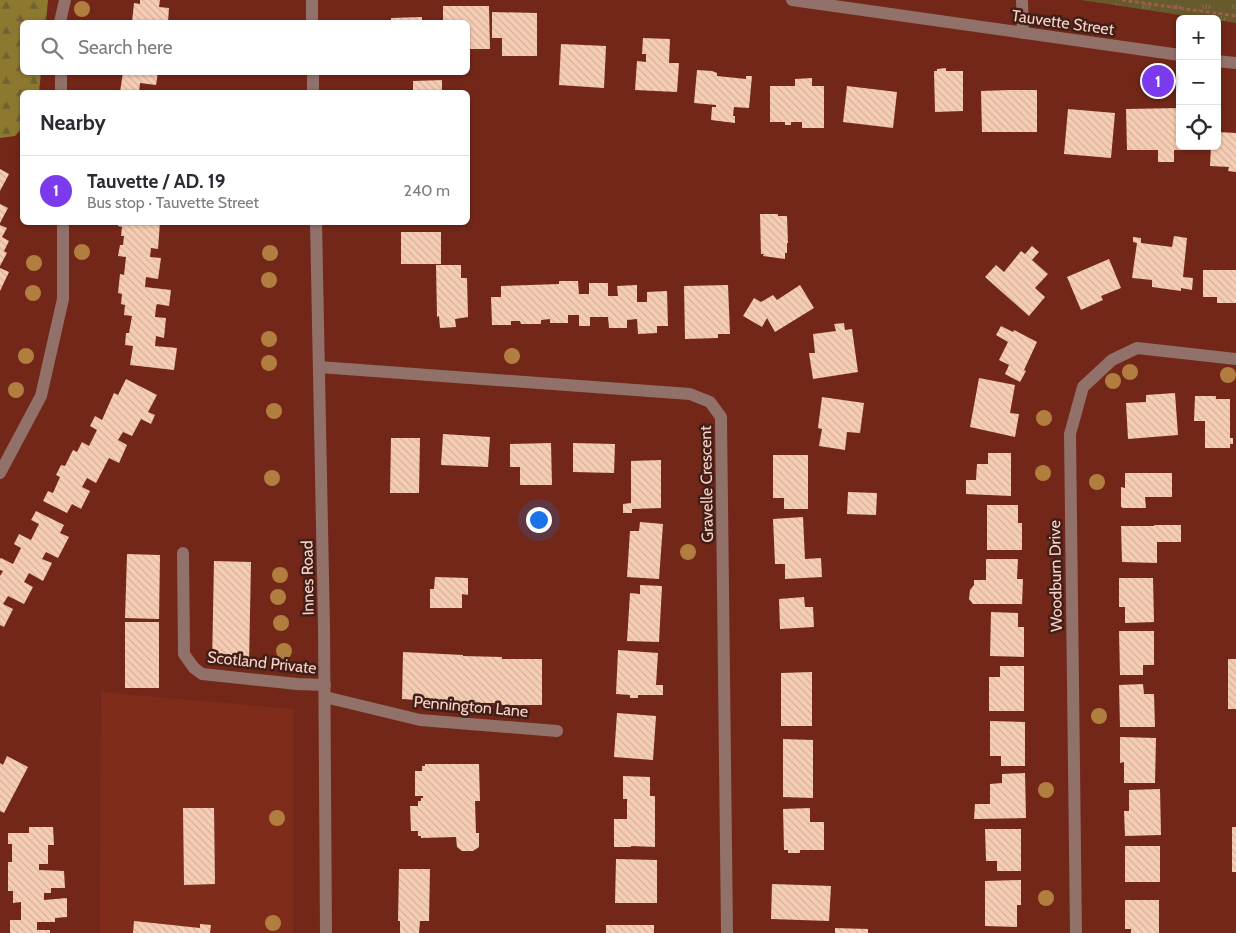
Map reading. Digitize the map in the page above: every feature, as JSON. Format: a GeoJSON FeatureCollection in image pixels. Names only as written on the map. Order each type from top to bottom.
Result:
{"type":"FeatureCollection","features":[{"type":"Feature","properties":{"kind":"street"},"geometry":{"type":"LineString","coordinates":[[60,20],[65,0]]}},
{"type":"Feature","properties":{"kind":"street"},"geometry":{"type":"LineString","coordinates":[[312,0],[312,20]]}},
{"type":"Feature","properties":{"kind":"street","name":"Tauvette Street"},"geometry":{"type":"LineString","coordinates":[[792,0],[1176,54]]}},
{"type":"Feature","properties":{"kind":"street"},"geometry":{"type":"LineString","coordinates":[[1022,0],[1023,33]]}},
{"type":"Feature","properties":{"kind":"street"},"geometry":{"type":"LineString","coordinates":[[1221,61],[1236,63]]}},
{"type":"Feature","properties":{"kind":"street"},"geometry":{"type":"LineString","coordinates":[[61,75],[61,90]]}},
{"type":"Feature","properties":{"kind":"street"},"geometry":{"type":"LineString","coordinates":[[313,75],[313,90]]}},
{"type":"Feature","properties":{"kind":"street"},"geometry":{"type":"LineString","coordinates":[[0,473],[41,396],[63,299],[62,225]]}},
{"type":"Feature","properties":{"kind":"street","name":"Innes Road"},"geometry":{"type":"LineString","coordinates":[[316,225],[325,691],[326,933]]}},
{"type":"Feature","properties":{"kind":"street","name":"Woodburn Drive"},"geometry":{"type":"LineString","coordinates":[[1076,933],[1070,434],[1072,425],[1083,387],[1112,360],[1137,348],[1236,360]]}},
{"type":"Feature","properties":{"kind":"street","name":"Gravelle Crescent"},"geometry":{"type":"LineString","coordinates":[[318,367],[690,394],[710,402],[721,417],[727,933]]}},
{"type":"Feature","properties":{"kind":"street","name":"Scotland Private"},"geometry":{"type":"LineString","coordinates":[[183,553],[184,654],[194,668],[202,674],[296,684],[325,691]]}},
{"type":"Feature","properties":{"kind":"street","name":"Pennington Lane"},"geometry":{"type":"LineString","coordinates":[[325,691],[420,720],[557,730]]}},
{"type":"Feature","properties":{"kind":"path"},"geometry":{"type":"LineString","coordinates":[[1122,0],[1236,16]]}},
{"type":"Feature","properties":{"kind":"shaded area"},"geometry":{"type":"Polygon","coordinates":[[[101,692],[293,709],[293,933],[100,933],[101,692]]]}},
{"type":"Feature","properties":{"kind":"green space"},"geometry":{"type":"Polygon","coordinates":[[[0,0],[48,0],[46,20],[20,20],[20,75],[41,75],[39,90],[20,90],[20,130],[15,136],[0,138],[0,0]]]}},
{"type":"Feature","properties":{"kind":"green space"},"geometry":{"type":"Polygon","coordinates":[[[1081,0],[1236,0],[1236,23],[1221,21],[1221,15],[1180,15],[1081,0]]]}},
{"type":"Feature","properties":{"kind":"building"},"geometry":{"type":"Polygon","coordinates":[[[140,0],[160,0],[159,7],[169,8],[168,20],[132,20],[134,3],[140,4],[140,0]]]}},
{"type":"Feature","properties":{"kind":"building"},"geometry":{"type":"Polygon","coordinates":[[[443,6],[489,6],[490,49],[470,49],[470,20],[443,20],[443,6]]]}},
{"type":"Feature","properties":{"kind":"building"},"geometry":{"type":"Polygon","coordinates":[[[492,12],[537,13],[537,56],[502,56],[502,38],[492,38],[492,12]]]}},
{"type":"Feature","properties":{"kind":"building"},"geometry":{"type":"Polygon","coordinates":[[[422,17],[422,20],[391,20],[391,18],[422,17]]]}},
{"type":"Feature","properties":{"kind":"building"},"geometry":{"type":"Polygon","coordinates":[[[643,38],[670,39],[669,63],[679,63],[677,92],[635,90],[637,61],[646,62],[646,54],[642,54],[643,38]]]}},
{"type":"Feature","properties":{"kind":"building"},"geometry":{"type":"Polygon","coordinates":[[[561,44],[606,46],[604,88],[559,85],[561,44]]]}},
{"type":"Feature","properties":{"kind":"building"},"geometry":{"type":"Polygon","coordinates":[[[946,68],[946,71],[963,71],[963,111],[935,112],[934,71],[946,68]]]}},
{"type":"Feature","properties":{"kind":"building"},"geometry":{"type":"Polygon","coordinates":[[[697,70],[712,71],[717,73],[717,76],[746,79],[746,76],[752,76],[749,108],[734,107],[733,116],[735,116],[735,123],[711,120],[712,107],[716,107],[716,105],[694,103],[697,70]]]}},
{"type":"Feature","properties":{"kind":"building"},"geometry":{"type":"Polygon","coordinates":[[[123,75],[158,75],[156,85],[140,83],[139,90],[120,90],[123,75]]]}},
{"type":"Feature","properties":{"kind":"building"},"geometry":{"type":"Polygon","coordinates":[[[812,78],[812,86],[824,86],[824,128],[802,128],[802,122],[791,122],[791,125],[785,125],[785,122],[770,122],[770,86],[795,86],[795,79],[812,78]]]}},
{"type":"Feature","properties":{"kind":"building"},"geometry":{"type":"Polygon","coordinates":[[[442,80],[442,90],[413,90],[413,81],[442,80]]]}},
{"type":"Feature","properties":{"kind":"building"},"geometry":{"type":"Polygon","coordinates":[[[847,86],[897,92],[893,128],[843,122],[847,86]]]}},
{"type":"Feature","properties":{"kind":"building"},"geometry":{"type":"Polygon","coordinates":[[[1037,90],[1037,132],[982,132],[981,91],[1037,90]]]}},
{"type":"Feature","properties":{"kind":"building"},"geometry":{"type":"Polygon","coordinates":[[[1176,108],[1176,150],[1174,150],[1174,162],[1158,162],[1158,150],[1127,150],[1126,109],[1176,108]]]}},
{"type":"Feature","properties":{"kind":"building"},"geometry":{"type":"Polygon","coordinates":[[[1068,109],[1115,113],[1111,158],[1064,154],[1068,109]]]}},
{"type":"Feature","properties":{"kind":"building"},"geometry":{"type":"Polygon","coordinates":[[[1221,132],[1236,133],[1236,172],[1228,171],[1229,167],[1210,166],[1211,150],[1221,150],[1221,132]]]}},
{"type":"Feature","properties":{"kind":"building"},"geometry":{"type":"Polygon","coordinates":[[[0,169],[9,174],[0,191],[0,169]]]}},
{"type":"Feature","properties":{"kind":"building"},"geometry":{"type":"Polygon","coordinates":[[[0,204],[8,208],[0,223],[0,204]]]}},
{"type":"Feature","properties":{"kind":"building"},"geometry":{"type":"Polygon","coordinates":[[[760,214],[787,216],[788,243],[785,259],[763,256],[764,254],[761,254],[760,214]]]}},
{"type":"Feature","properties":{"kind":"building"},"geometry":{"type":"Polygon","coordinates":[[[0,225],[7,228],[2,237],[9,241],[4,251],[7,253],[0,266],[0,225]]]}},
{"type":"Feature","properties":{"kind":"building"},"geometry":{"type":"Polygon","coordinates":[[[160,225],[158,249],[151,248],[150,257],[161,258],[158,279],[146,277],[145,287],[171,290],[169,306],[157,304],[156,307],[155,317],[166,318],[164,338],[156,336],[155,346],[177,348],[174,370],[130,365],[133,346],[125,345],[126,333],[129,333],[132,316],[124,315],[125,305],[121,304],[122,294],[118,293],[120,274],[124,275],[126,257],[118,256],[120,245],[123,245],[124,236],[121,236],[122,227],[118,226],[160,225]]]}},
{"type":"Feature","properties":{"kind":"building"},"geometry":{"type":"Polygon","coordinates":[[[401,232],[441,232],[441,264],[401,264],[401,232]]]}},
{"type":"Feature","properties":{"kind":"building"},"geometry":{"type":"Polygon","coordinates":[[[1174,236],[1187,238],[1183,277],[1193,278],[1192,290],[1181,288],[1181,291],[1152,287],[1152,280],[1132,278],[1137,243],[1133,242],[1133,237],[1141,238],[1141,243],[1172,247],[1174,236]]]}},
{"type":"Feature","properties":{"kind":"building"},"geometry":{"type":"Polygon","coordinates":[[[1032,246],[1039,252],[1032,260],[1048,274],[1035,288],[1045,297],[1029,316],[985,277],[996,265],[1004,272],[1021,251],[1025,254],[1032,246]]]}},
{"type":"Feature","properties":{"kind":"building"},"geometry":{"type":"Polygon","coordinates":[[[1109,259],[1121,288],[1101,296],[1103,300],[1081,310],[1067,277],[1109,259]]]}},
{"type":"Feature","properties":{"kind":"building"},"geometry":{"type":"Polygon","coordinates":[[[436,265],[461,265],[461,278],[467,278],[468,317],[455,319],[456,327],[440,328],[439,316],[437,317],[436,265]]]}},
{"type":"Feature","properties":{"kind":"building"},"geometry":{"type":"Polygon","coordinates":[[[0,268],[9,272],[0,291],[0,268]]]}},
{"type":"Feature","properties":{"kind":"building"},"geometry":{"type":"Polygon","coordinates":[[[1203,270],[1236,270],[1236,303],[1217,303],[1217,297],[1203,297],[1203,270]]]}},
{"type":"Feature","properties":{"kind":"building"},"geometry":{"type":"Polygon","coordinates":[[[559,281],[578,281],[579,294],[589,294],[589,283],[608,283],[608,296],[618,296],[617,286],[637,285],[637,302],[647,302],[647,292],[667,291],[668,326],[657,326],[657,333],[638,334],[637,319],[627,320],[627,328],[609,328],[608,317],[590,317],[590,326],[579,326],[579,315],[568,315],[568,323],[550,323],[550,319],[541,320],[541,324],[521,324],[520,321],[511,321],[511,325],[492,325],[491,297],[501,297],[501,286],[559,284],[559,281]]]}},
{"type":"Feature","properties":{"kind":"building"},"geometry":{"type":"Polygon","coordinates":[[[728,285],[730,334],[718,334],[718,338],[685,339],[684,286],[728,285]]]}},
{"type":"Feature","properties":{"kind":"building"},"geometry":{"type":"Polygon","coordinates":[[[800,285],[814,308],[775,332],[767,318],[762,327],[743,316],[754,298],[761,302],[773,295],[777,300],[800,285]]]}},
{"type":"Feature","properties":{"kind":"building"},"geometry":{"type":"Polygon","coordinates":[[[844,323],[845,330],[852,329],[858,372],[813,379],[809,353],[815,353],[813,334],[836,331],[834,324],[844,323]]]}},
{"type":"Feature","properties":{"kind":"building"},"geometry":{"type":"Polygon","coordinates":[[[1001,326],[1013,332],[1014,330],[1037,342],[1020,382],[1005,374],[1009,365],[999,360],[1008,342],[996,335],[1001,326]]]}},
{"type":"Feature","properties":{"kind":"building"},"geometry":{"type":"Polygon","coordinates":[[[979,378],[1015,385],[1010,413],[1019,414],[1015,437],[970,427],[979,378]]]}},
{"type":"Feature","properties":{"kind":"building"},"geometry":{"type":"Polygon","coordinates":[[[126,379],[157,395],[148,412],[155,415],[151,424],[141,419],[132,436],[123,432],[118,440],[127,445],[119,463],[109,458],[96,483],[87,478],[82,487],[90,491],[81,509],[72,504],[67,513],[43,501],[48,491],[53,493],[60,477],[56,475],[61,465],[65,466],[73,450],[77,452],[82,442],[89,446],[97,430],[90,426],[95,416],[102,420],[114,393],[118,395],[126,379]]]}},
{"type":"Feature","properties":{"kind":"building"},"geometry":{"type":"Polygon","coordinates":[[[1175,393],[1178,435],[1128,439],[1126,403],[1146,402],[1146,395],[1175,393]]]}},
{"type":"Feature","properties":{"kind":"building"},"geometry":{"type":"Polygon","coordinates":[[[1195,396],[1216,396],[1216,399],[1230,399],[1230,438],[1233,438],[1233,444],[1230,444],[1230,448],[1205,448],[1205,421],[1194,421],[1195,396]]]}},
{"type":"Feature","properties":{"kind":"building"},"geometry":{"type":"Polygon","coordinates":[[[822,397],[864,403],[860,433],[847,432],[845,450],[819,446],[822,429],[818,428],[822,397]]]}},
{"type":"Feature","properties":{"kind":"building"},"geometry":{"type":"Polygon","coordinates":[[[443,434],[490,437],[488,467],[441,465],[443,434]]]}},
{"type":"Feature","properties":{"kind":"building"},"geometry":{"type":"Polygon","coordinates":[[[391,438],[420,438],[419,493],[390,493],[391,438]]]}},
{"type":"Feature","properties":{"kind":"building"},"geometry":{"type":"Polygon","coordinates":[[[551,443],[552,485],[520,485],[520,467],[510,467],[510,444],[551,443]]]}},
{"type":"Feature","properties":{"kind":"building"},"geometry":{"type":"Polygon","coordinates":[[[573,443],[615,444],[614,473],[573,472],[573,443]]]}},
{"type":"Feature","properties":{"kind":"building"},"geometry":{"type":"Polygon","coordinates":[[[988,453],[1011,453],[1011,496],[966,494],[966,480],[976,480],[977,464],[988,464],[988,453]]]}},
{"type":"Feature","properties":{"kind":"building"},"geometry":{"type":"Polygon","coordinates":[[[773,455],[808,455],[808,509],[784,509],[784,498],[773,498],[773,455]]]}},
{"type":"Feature","properties":{"kind":"building"},"geometry":{"type":"Polygon","coordinates":[[[661,460],[661,508],[632,509],[632,513],[623,513],[623,504],[631,503],[631,461],[661,460]]]}},
{"type":"Feature","properties":{"kind":"building"},"geometry":{"type":"Polygon","coordinates":[[[1125,473],[1172,473],[1172,497],[1145,497],[1146,508],[1121,507],[1121,487],[1125,488],[1125,473]]]}},
{"type":"Feature","properties":{"kind":"building"},"geometry":{"type":"Polygon","coordinates":[[[848,492],[877,493],[876,515],[847,514],[848,492]]]}},
{"type":"Feature","properties":{"kind":"building"},"geometry":{"type":"Polygon","coordinates":[[[987,505],[1018,505],[1018,523],[1022,523],[1022,550],[987,550],[987,505]]]}},
{"type":"Feature","properties":{"kind":"building"},"geometry":{"type":"Polygon","coordinates":[[[36,511],[64,525],[60,533],[69,537],[58,558],[46,552],[42,559],[52,563],[43,581],[29,573],[24,582],[33,587],[24,604],[8,596],[3,604],[13,609],[4,627],[0,625],[0,576],[3,571],[0,570],[0,559],[13,564],[21,548],[14,544],[19,534],[31,540],[39,524],[31,520],[36,511]]]}},
{"type":"Feature","properties":{"kind":"building"},"geometry":{"type":"Polygon","coordinates":[[[803,517],[805,559],[821,558],[822,577],[785,579],[785,564],[775,564],[773,519],[803,517]]]}},
{"type":"Feature","properties":{"kind":"building"},"geometry":{"type":"Polygon","coordinates":[[[640,522],[663,524],[659,579],[627,577],[630,531],[639,531],[640,522]]]}},
{"type":"Feature","properties":{"kind":"building"},"geometry":{"type":"Polygon","coordinates":[[[1181,525],[1181,542],[1157,542],[1157,563],[1122,562],[1121,526],[1181,525]]]}},
{"type":"Feature","properties":{"kind":"building"},"geometry":{"type":"Polygon","coordinates":[[[127,554],[160,555],[159,619],[125,618],[127,554]]]}},
{"type":"Feature","properties":{"kind":"building"},"geometry":{"type":"Polygon","coordinates":[[[986,559],[1018,559],[1017,579],[1023,579],[1022,604],[973,604],[969,599],[974,580],[986,580],[986,559]]]}},
{"type":"Feature","properties":{"kind":"building"},"geometry":{"type":"Polygon","coordinates":[[[214,561],[251,562],[249,664],[212,664],[214,561]]]}},
{"type":"Feature","properties":{"kind":"building"},"geometry":{"type":"Polygon","coordinates":[[[435,577],[468,578],[468,595],[462,594],[462,608],[430,608],[430,589],[434,589],[435,577]]]}},
{"type":"Feature","properties":{"kind":"building"},"geometry":{"type":"Polygon","coordinates":[[[1119,578],[1153,578],[1154,622],[1125,623],[1125,607],[1119,607],[1119,578]]]}},
{"type":"Feature","properties":{"kind":"building"},"geometry":{"type":"Polygon","coordinates":[[[640,585],[662,586],[659,642],[627,641],[630,593],[640,594],[640,585]]]}},
{"type":"Feature","properties":{"kind":"building"},"geometry":{"type":"Polygon","coordinates":[[[804,597],[805,607],[813,607],[814,627],[780,629],[779,599],[804,597]]]}},
{"type":"Feature","properties":{"kind":"building"},"geometry":{"type":"Polygon","coordinates":[[[991,612],[1018,613],[1018,627],[1024,627],[1024,657],[990,656],[991,612]]]}},
{"type":"Feature","properties":{"kind":"building"},"geometry":{"type":"Polygon","coordinates":[[[125,622],[159,622],[159,688],[125,688],[125,622]]]}},
{"type":"Feature","properties":{"kind":"building"},"geometry":{"type":"Polygon","coordinates":[[[1119,631],[1154,631],[1154,665],[1143,665],[1143,675],[1120,675],[1119,631]]]}},
{"type":"Feature","properties":{"kind":"building"},"geometry":{"type":"Polygon","coordinates":[[[618,650],[658,653],[656,685],[663,685],[663,695],[638,695],[638,698],[630,698],[630,695],[616,694],[618,650]]]}},
{"type":"Feature","properties":{"kind":"building"},"geometry":{"type":"Polygon","coordinates":[[[403,652],[502,657],[502,659],[542,659],[542,705],[502,705],[501,703],[462,703],[402,699],[403,652]]]}},
{"type":"Feature","properties":{"kind":"building"},"geometry":{"type":"Polygon","coordinates":[[[1228,659],[1236,659],[1236,709],[1228,709],[1228,659]]]}},
{"type":"Feature","properties":{"kind":"building"},"geometry":{"type":"Polygon","coordinates":[[[1000,666],[1024,666],[1024,711],[989,711],[989,677],[1000,677],[1000,666]]]}},
{"type":"Feature","properties":{"kind":"building"},"geometry":{"type":"Polygon","coordinates":[[[812,672],[812,726],[781,726],[781,673],[812,672]]]}},
{"type":"Feature","properties":{"kind":"building"},"geometry":{"type":"Polygon","coordinates":[[[1143,684],[1144,694],[1154,694],[1155,727],[1120,727],[1119,685],[1143,684]]]}},
{"type":"Feature","properties":{"kind":"building"},"geometry":{"type":"Polygon","coordinates":[[[617,713],[656,716],[653,760],[614,757],[617,713]]]}},
{"type":"Feature","properties":{"kind":"building"},"geometry":{"type":"Polygon","coordinates":[[[990,721],[1025,722],[1025,766],[1001,766],[1001,756],[990,756],[990,721]]]}},
{"type":"Feature","properties":{"kind":"building"},"geometry":{"type":"Polygon","coordinates":[[[1120,737],[1156,738],[1155,783],[1124,783],[1124,762],[1120,763],[1120,737]]]}},
{"type":"Feature","properties":{"kind":"building"},"geometry":{"type":"Polygon","coordinates":[[[783,739],[813,740],[813,798],[783,797],[783,739]]]}},
{"type":"Feature","properties":{"kind":"building"},"geometry":{"type":"Polygon","coordinates":[[[7,756],[28,767],[4,813],[0,811],[0,763],[3,765],[7,756]]]}},
{"type":"Feature","properties":{"kind":"building"},"geometry":{"type":"Polygon","coordinates":[[[425,764],[479,764],[480,801],[475,801],[476,833],[479,833],[479,847],[473,851],[462,851],[457,847],[456,837],[421,838],[421,836],[418,836],[418,831],[411,831],[410,806],[418,806],[418,801],[421,801],[421,798],[423,798],[423,796],[415,796],[415,771],[422,771],[422,766],[425,766],[425,764]]]}},
{"type":"Feature","properties":{"kind":"building"},"geometry":{"type":"Polygon","coordinates":[[[1025,773],[1026,818],[974,819],[975,804],[990,804],[990,784],[1002,783],[1002,774],[1025,773]]]}},
{"type":"Feature","properties":{"kind":"building"},"geometry":{"type":"Polygon","coordinates":[[[623,776],[650,777],[650,796],[655,796],[655,847],[614,847],[614,819],[627,819],[627,799],[623,799],[623,776]]]}},
{"type":"Feature","properties":{"kind":"building"},"geometry":{"type":"Polygon","coordinates":[[[1160,789],[1161,835],[1125,836],[1124,811],[1129,811],[1129,790],[1160,789]]]}},
{"type":"Feature","properties":{"kind":"building"},"geometry":{"type":"Polygon","coordinates":[[[183,808],[214,808],[215,884],[184,885],[183,808]]]}},
{"type":"Feature","properties":{"kind":"building"},"geometry":{"type":"Polygon","coordinates":[[[810,808],[810,822],[824,822],[824,850],[800,850],[800,853],[788,853],[788,850],[784,850],[783,809],[810,808]]]}},
{"type":"Feature","properties":{"kind":"building"},"geometry":{"type":"Polygon","coordinates":[[[29,827],[53,827],[54,845],[48,845],[48,864],[39,864],[39,870],[64,871],[65,888],[51,888],[51,893],[44,893],[44,900],[67,898],[67,917],[55,918],[55,922],[37,922],[37,930],[50,930],[50,933],[10,933],[10,920],[21,920],[21,902],[13,903],[13,891],[8,891],[8,862],[12,862],[12,844],[8,844],[8,833],[29,833],[29,827]]]}},
{"type":"Feature","properties":{"kind":"building"},"geometry":{"type":"Polygon","coordinates":[[[1232,827],[1236,827],[1236,872],[1232,872],[1232,827]]]}},
{"type":"Feature","properties":{"kind":"building"},"geometry":{"type":"Polygon","coordinates":[[[985,829],[1021,829],[1021,871],[997,871],[997,861],[986,861],[985,829]]]}},
{"type":"Feature","properties":{"kind":"building"},"geometry":{"type":"Polygon","coordinates":[[[1125,846],[1160,846],[1160,882],[1125,882],[1125,846]]]}},
{"type":"Feature","properties":{"kind":"building"},"geometry":{"type":"Polygon","coordinates":[[[616,859],[657,860],[657,903],[615,903],[616,859]]]}},
{"type":"Feature","properties":{"kind":"building"},"geometry":{"type":"Polygon","coordinates":[[[399,869],[430,869],[429,921],[420,921],[419,933],[400,933],[400,921],[398,921],[399,869]]]}},
{"type":"Feature","properties":{"kind":"building"},"geometry":{"type":"Polygon","coordinates":[[[1021,880],[1021,905],[1017,905],[1017,927],[985,926],[985,881],[1021,880]]]}},
{"type":"Feature","properties":{"kind":"building"},"geometry":{"type":"Polygon","coordinates":[[[772,884],[831,886],[829,921],[771,919],[772,884]]]}},
{"type":"Feature","properties":{"kind":"building"},"geometry":{"type":"Polygon","coordinates":[[[1125,900],[1159,900],[1159,933],[1131,933],[1131,929],[1125,929],[1125,900]]]}},
{"type":"Feature","properties":{"kind":"building"},"geometry":{"type":"Polygon","coordinates":[[[134,921],[200,928],[200,924],[211,925],[210,933],[133,933],[134,921]]]}},
{"type":"Feature","properties":{"kind":"building"},"geometry":{"type":"Polygon","coordinates":[[[606,925],[654,925],[654,933],[606,933],[606,925]]]}},
{"type":"Feature","properties":{"kind":"building"},"geometry":{"type":"Polygon","coordinates":[[[835,928],[868,929],[868,933],[835,933],[835,928]]]}},
{"type":"Feature","properties":{"kind":"place","name":"Tauvette / AD. 19"},"geometry":{"type":"Point","coordinates":[1158,81]}}]}
